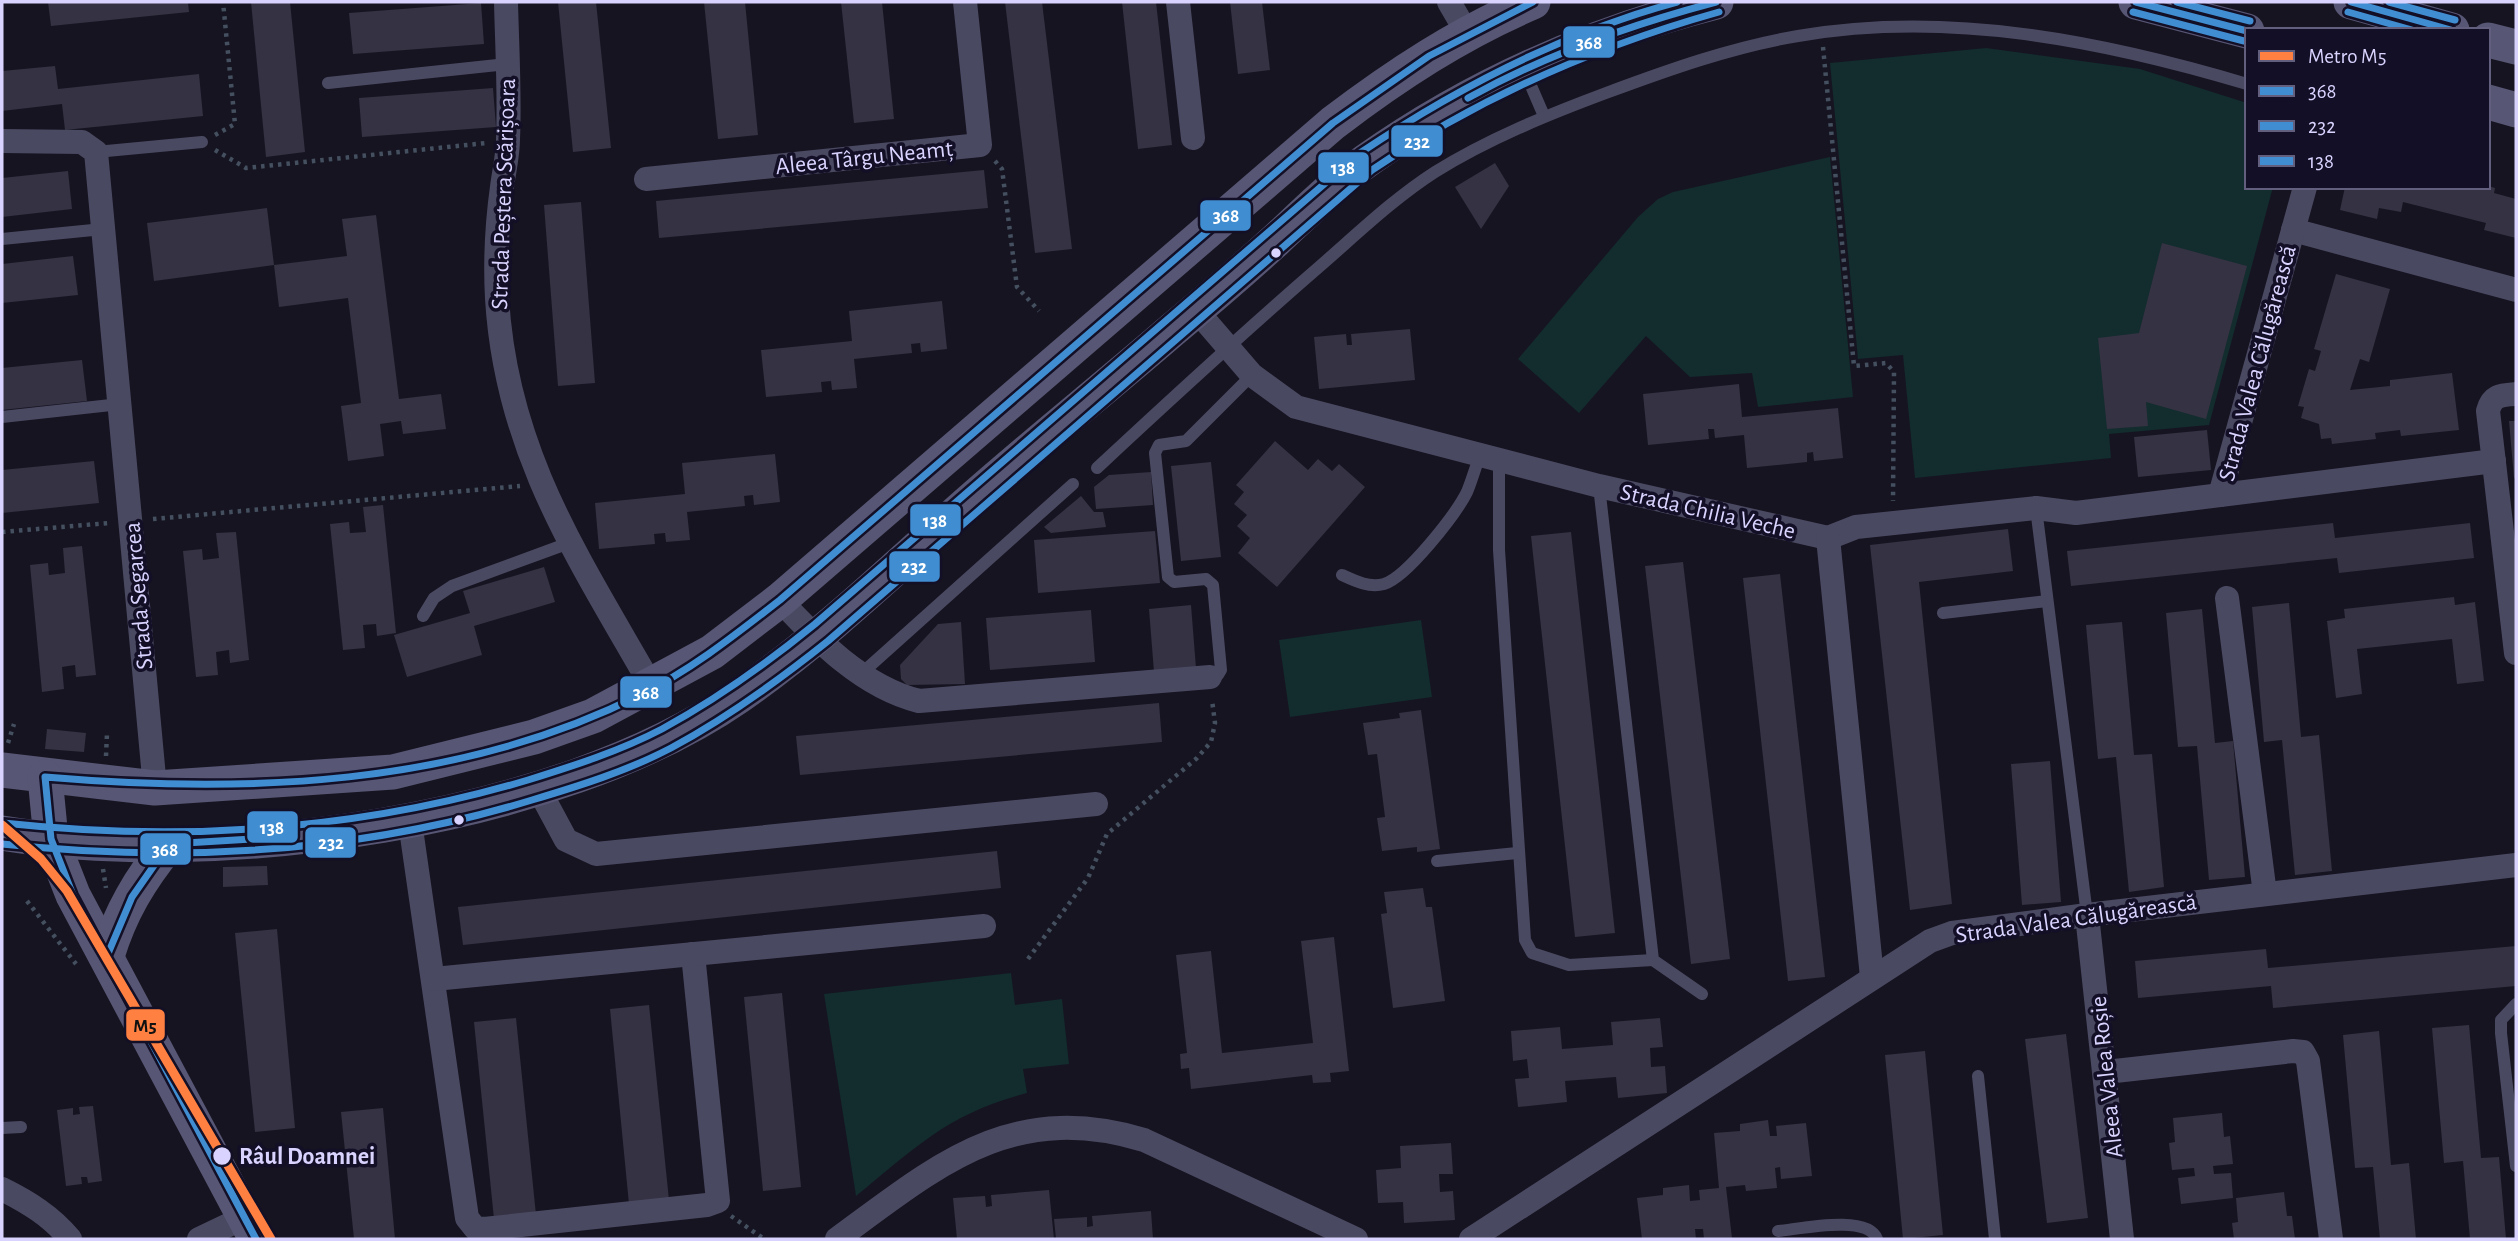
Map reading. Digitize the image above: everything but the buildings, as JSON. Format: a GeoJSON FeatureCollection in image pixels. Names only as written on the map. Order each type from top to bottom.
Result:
{"type":"FeatureCollection","features":[{"type":"Feature","properties":{"kind":"main road"},"geometry":{"type":"LineString","coordinates":[[4,757],[45,777],[155,788],[393,772],[534,737],[593,716],[652,687],[712,652],[780,600],[1333,122],[1397,75],[1467,33],[1534,2]]}},
{"type":"Feature","properties":{"kind":"main road"},"geometry":{"type":"LineString","coordinates":[[2,833],[51,839],[169,844],[341,832],[410,822],[538,788],[604,765],[663,740],[737,698],[816,638],[992,482],[1196,310],[1362,164],[1411,131],[1523,69],[1588,41],[1660,16],[1716,2]]}},
{"type":"Feature","properties":{"kind":"main road"},"geometry":{"type":"LineString","coordinates":[[2136,2],[2245,30]]}},
{"type":"Feature","properties":{"kind":"main road"},"geometry":{"type":"LineString","coordinates":[[2351,2],[2445,28]]}},
{"type":"Feature","properties":{"kind":"main road"},"geometry":{"type":"LineString","coordinates":[[2490,40],[2516,47]]}},
{"type":"Feature","properties":{"kind":"main road"},"geometry":{"type":"LineString","coordinates":[[2490,103],[2516,110]]}},
{"type":"Feature","properties":{"kind":"main road"},"geometry":{"type":"LineString","coordinates":[[1333,122],[1334,144],[1340,153],[1362,164]]}},
{"type":"Feature","properties":{"kind":"main road"},"geometry":{"type":"LineString","coordinates":[[1279,167],[1303,186],[1310,209]]}},
{"type":"Feature","properties":{"kind":"main road"},"geometry":{"type":"LineString","coordinates":[[827,559],[828,579],[833,591],[855,603]]}},
{"type":"Feature","properties":{"kind":"main road"},"geometry":{"type":"LineString","coordinates":[[45,777],[51,839],[73,895],[250,1228]]}},
{"type":"Feature","properties":{"kind":"main road"},"geometry":{"type":"LineString","coordinates":[[107,956],[135,890],[169,844]]}},
{"type":"Feature","properties":{"kind":"street","name":"Strada Peștera Scărișoara"},"geometry":{"type":"LineString","coordinates":[[506,2],[509,141],[497,237],[497,297],[504,358],[519,424],[540,485],[569,543],[652,687]]}},
{"type":"Feature","properties":{"kind":"street","name":"Aleea Târgu Neamț"},"geometry":{"type":"LineString","coordinates":[[646,179],[980,145],[965,2]]}},
{"type":"Feature","properties":{"kind":"street"},"geometry":{"type":"LineString","coordinates":[[1178,2],[1193,138]]}},
{"type":"Feature","properties":{"kind":"street"},"geometry":{"type":"LineString","coordinates":[[1449,2],[1467,33]]}},
{"type":"Feature","properties":{"kind":"street"},"geometry":{"type":"LineString","coordinates":[[2,141],[82,142],[96,152]]}},
{"type":"Feature","properties":{"kind":"street","name":"Strada Segarcea"},"geometry":{"type":"LineString","coordinates":[[96,152],[155,788]]}},
{"type":"Feature","properties":{"kind":"street","name":"Strada Valea Călugărească"},"geometry":{"type":"LineString","coordinates":[[2220,495],[2304,189]]}},
{"type":"Feature","properties":{"kind":"street","name":"Strada Valea Călugărească"},"geometry":{"type":"LineString","coordinates":[[2293,230],[2516,290]]}},
{"type":"Feature","properties":{"kind":"street","name":"Strada Chilia Veche"},"geometry":{"type":"LineString","coordinates":[[1196,310],[1252,375],[1296,407],[1600,486],[1828,538],[1872,977]]}},
{"type":"Feature","properties":{"kind":"street"},"geometry":{"type":"LineString","coordinates":[[2516,394],[2499,395],[2491,401],[2488,411],[2516,653]]}},
{"type":"Feature","properties":{"kind":"street","name":"Strada Valea Călugărească"},"geometry":{"type":"LineString","coordinates":[[1828,538],[1856,527],[2036,508],[2076,513],[2494,461]]}},
{"type":"Feature","properties":{"kind":"street"},"geometry":{"type":"LineString","coordinates":[[2227,598],[2265,894]]}},
{"type":"Feature","properties":{"kind":"street"},"geometry":{"type":"LineString","coordinates":[[780,600],[816,638],[862,673],[901,697],[937,702],[1210,677]]}},
{"type":"Feature","properties":{"kind":"street"},"geometry":{"type":"LineString","coordinates":[[538,788],[566,840],[596,854],[1096,804]]}},
{"type":"Feature","properties":{"kind":"street"},"geometry":{"type":"LineString","coordinates":[[410,822],[467,1218],[475,1228],[713,1204],[720,1195],[692,954]]}},
{"type":"Feature","properties":{"kind":"street","name":"Strada Valea Călugărească"},"geometry":{"type":"LineString","coordinates":[[1471,1239],[1930,940],[1952,933],[2087,915],[2516,865]]}},
{"type":"Feature","properties":{"kind":"street","name":"Aleea Valea Roșie"},"geometry":{"type":"LineString","coordinates":[[2087,915],[2122,1239]]}},
{"type":"Feature","properties":{"kind":"street"},"geometry":{"type":"LineString","coordinates":[[434,979],[984,926]]}},
{"type":"Feature","properties":{"kind":"street"},"geometry":{"type":"LineString","coordinates":[[2106,1072],[2302,1052],[2308,1061],[2331,1239]]}},
{"type":"Feature","properties":{"kind":"street"},"geometry":{"type":"LineString","coordinates":[[837,1239],[929,1173],[964,1152],[1002,1136],[1046,1128],[1078,1128],[1110,1130],[1143,1140],[1356,1239]]}},
{"type":"Feature","properties":{"kind":"street"},"geometry":{"type":"LineString","coordinates":[[2,1189],[31,1204],[58,1225],[70,1239]]}},
{"type":"Feature","properties":{"kind":"street"},"geometry":{"type":"LineString","coordinates":[[199,1239],[250,1228]]}},
{"type":"Feature","properties":{"kind":"lane"},"geometry":{"type":"LineString","coordinates":[[1097,468],[1227,347],[1388,207],[1434,172],[1544,116],[1727,52],[1821,32],[1948,26],[2121,49],[2245,83]]}},
{"type":"Feature","properties":{"kind":"lane"},"geometry":{"type":"LineString","coordinates":[[328,83],[507,64]]}},
{"type":"Feature","properties":{"kind":"lane"},"geometry":{"type":"LineString","coordinates":[[1523,69],[1544,116]]}},
{"type":"Feature","properties":{"kind":"lane"},"geometry":{"type":"LineString","coordinates":[[96,152],[202,142]]}},
{"type":"Feature","properties":{"kind":"lane"},"geometry":{"type":"LineString","coordinates":[[2,239],[103,229]]}},
{"type":"Feature","properties":{"kind":"lane"},"geometry":{"type":"LineString","coordinates":[[1210,677],[1218,675],[1221,670],[1213,585],[1206,579],[1174,582],[1168,577],[1155,453],[1159,445],[1186,441],[1252,375]]}},
{"type":"Feature","properties":{"kind":"lane"},"geometry":{"type":"LineString","coordinates":[[2,417],[120,404]]}},
{"type":"Feature","properties":{"kind":"lane"},"geometry":{"type":"LineString","coordinates":[[1342,576],[1361,584],[1385,584],[1402,573],[1466,494],[1489,458]]}},
{"type":"Feature","properties":{"kind":"lane"},"geometry":{"type":"LineString","coordinates":[[1489,458],[1499,550],[1522,926],[1532,953],[1569,965],[1653,960],[1702,994]]}},
{"type":"Feature","properties":{"kind":"lane"},"geometry":{"type":"LineString","coordinates":[[862,673],[1073,484]]}},
{"type":"Feature","properties":{"kind":"lane"},"geometry":{"type":"LineString","coordinates":[[1600,486],[1653,960]]}},
{"type":"Feature","properties":{"kind":"lane"},"geometry":{"type":"LineString","coordinates":[[2036,508],[2087,915]]}},
{"type":"Feature","properties":{"kind":"lane"},"geometry":{"type":"LineString","coordinates":[[423,616],[434,598],[452,586],[569,543]]}},
{"type":"Feature","properties":{"kind":"lane"},"geometry":{"type":"LineString","coordinates":[[1944,613],[2047,601]]}},
{"type":"Feature","properties":{"kind":"lane"},"geometry":{"type":"LineString","coordinates":[[1437,862],[1517,853]]}},
{"type":"Feature","properties":{"kind":"lane"},"geometry":{"type":"LineString","coordinates":[[2516,1004],[2501,1020],[2516,1166]]}},
{"type":"Feature","properties":{"kind":"lane"},"geometry":{"type":"LineString","coordinates":[[1978,1076],[1995,1239]]}},
{"type":"Feature","properties":{"kind":"lane"},"geometry":{"type":"LineString","coordinates":[[2,1128],[21,1128]]}},
{"type":"Feature","properties":{"kind":"lane"},"geometry":{"type":"LineString","coordinates":[[1778,1231],[1847,1224],[1865,1227],[1875,1234],[1877,1239]]}},
{"type":"Feature","properties":{"kind":"path"},"geometry":{"type":"LineString","coordinates":[[202,142],[235,124],[223,2]]}},
{"type":"Feature","properties":{"kind":"path"},"geometry":{"type":"LineString","coordinates":[[1821,32],[1854,366],[1886,363],[1894,372],[1893,523]]}},
{"type":"Feature","properties":{"kind":"path"},"geometry":{"type":"LineString","coordinates":[[202,142],[246,168],[509,141]]}},
{"type":"Feature","properties":{"kind":"path"},"geometry":{"type":"LineString","coordinates":[[980,145],[1002,169],[1017,287],[1040,311]]}},
{"type":"Feature","properties":{"kind":"path"},"geometry":{"type":"LineString","coordinates":[[2,532],[540,485]]}},
{"type":"Feature","properties":{"kind":"path"},"geometry":{"type":"LineString","coordinates":[[1028,959],[1088,878],[1107,834],[1211,743],[1215,723],[1210,677]]}},
{"type":"Feature","properties":{"kind":"path"},"geometry":{"type":"LineString","coordinates":[[4,757],[14,724]]}},
{"type":"Feature","properties":{"kind":"path"},"geometry":{"type":"LineString","coordinates":[[105,765],[107,733]]}},
{"type":"Feature","properties":{"kind":"path"},"geometry":{"type":"LineString","coordinates":[[103,865],[106,891]]}},
{"type":"Feature","properties":{"kind":"path"},"geometry":{"type":"LineString","coordinates":[[713,1204],[764,1239]]}},
{"type":"Feature","properties":{"kind":"green space"},"geometry":{"type":"Polygon","coordinates":[[[1986,48],[2140,69],[2245,102],[2245,189],[2272,189],[2209,425],[2109,434],[2111,458],[1915,478],[1903,355],[1858,359],[1830,63],[1986,48]]]}},
{"type":"Feature","properties":{"kind":"green space"},"geometry":{"type":"Polygon","coordinates":[[[1830,157],[1853,397],[1758,407],[1752,373],[1690,377],[1646,336],[1579,413],[1518,359],[1638,217],[1658,199],[1673,192],[1830,157]]]}},
{"type":"Feature","properties":{"kind":"green space"},"geometry":{"type":"Polygon","coordinates":[[[1421,620],[1432,697],[1290,717],[1279,640],[1421,620]]]}},
{"type":"Feature","properties":{"kind":"green space"},"geometry":{"type":"Polygon","coordinates":[[[1011,973],[1015,1005],[1062,999],[1069,1064],[1023,1069],[1027,1093],[1000,1101],[954,1121],[916,1147],[856,1196],[824,994],[1011,973]]]}},
{"type":"Feature","properties":{"kind":"metro line","name":"M5"},"geometry":{"type":"LineString","coordinates":[[2,825],[41,859],[67,891],[271,1239]]}},
{"type":"Feature","properties":{"kind":"transit line","name":"368"},"geometry":{"type":"LineString","coordinates":[[256,1239],[73,895],[51,839],[45,777],[197,784],[273,783],[349,777],[424,766],[498,749],[570,726],[640,695],[695,663],[780,600],[1333,123],[1429,56],[1533,2]]}},
{"type":"Feature","properties":{"kind":"transit line","name":"138"},"geometry":{"type":"LineString","coordinates":[[3,823],[69,829],[202,831],[333,821],[399,811],[528,780],[596,758],[646,737],[722,693],[815,624],[1360,153],[1435,106],[1512,64],[1593,29],[1677,2]]}},
{"type":"Feature","properties":{"kind":"transit line","name":"368"},"geometry":{"type":"LineString","coordinates":[[1468,98],[1558,54],[1716,2]]}},
{"type":"Feature","properties":{"kind":"transit line","name":"368"},"geometry":{"type":"LineString","coordinates":[[2136,2],[2245,30]]}},
{"type":"Feature","properties":{"kind":"transit line","name":"138"},"geometry":{"type":"LineString","coordinates":[[2177,2],[2250,21]]}},
{"type":"Feature","properties":{"kind":"transit line","name":"368"},"geometry":{"type":"LineString","coordinates":[[2351,2],[2444,28]]}},
{"type":"Feature","properties":{"kind":"transit line","name":"138"},"geometry":{"type":"LineString","coordinates":[[2389,2],[2455,20]]}},
{"type":"Feature","properties":{"kind":"transit line","name":"232"},"geometry":{"type":"LineString","coordinates":[[2,844],[136,853],[269,849],[335,842],[467,818],[585,783],[654,756],[732,712],[828,641],[1372,170],[1454,119],[1539,77],[1627,41],[1719,12]]}},
{"type":"Feature","properties":{"kind":"transit line","name":"232"},"geometry":{"type":"LineString","coordinates":[[2133,12],[2244,41]]}},
{"type":"Feature","properties":{"kind":"transit line","name":"232"},"geometry":{"type":"LineString","coordinates":[[2348,12],[2405,28]]}},
{"type":"Feature","properties":{"kind":"transit line","name":"368"},"geometry":{"type":"LineString","coordinates":[[107,956],[132,897],[169,844],[285,837]]}},
{"type":"Feature","properties":{"kind":"place","name":"Râul Doamnei"},"geometry":{"type":"Point","coordinates":[222,1156]}}]}
